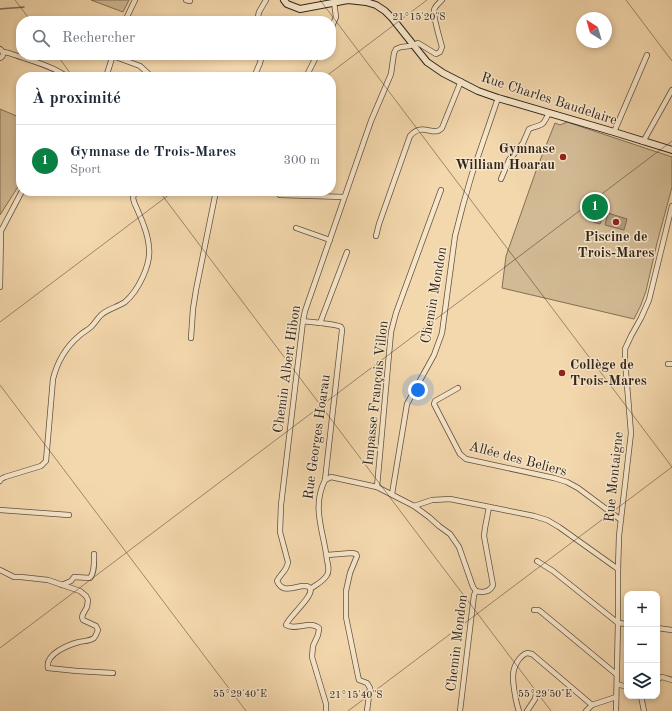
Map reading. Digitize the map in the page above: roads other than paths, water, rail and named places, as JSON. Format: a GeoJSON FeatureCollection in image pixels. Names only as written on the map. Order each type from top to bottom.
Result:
{"type":"FeatureCollection","features":[{"type":"Feature","properties":{"kind":"main road","name":"Rue Charles Baudelaire"},"geometry":{"type":"LineString","coordinates":[[284,0],[287,4],[300,9],[348,0],[366,1],[385,11],[427,62],[443,73],[478,91],[672,150]]}},
{"type":"Feature","properties":{"kind":"street"},"geometry":{"type":"LineString","coordinates":[[127,16],[135,0]]}},
{"type":"Feature","properties":{"kind":"street"},"geometry":{"type":"LineString","coordinates":[[258,16],[266,0]]}},
{"type":"Feature","properties":{"kind":"street"},"geometry":{"type":"LineString","coordinates":[[413,45],[418,43],[436,54],[442,50],[434,15],[434,9],[442,0]]}},
{"type":"Feature","properties":{"kind":"street"},"geometry":{"type":"LineString","coordinates":[[334,2],[336,16]]}},
{"type":"Feature","properties":{"kind":"street","name":"Chemin Albert Hibon"},"geometry":{"type":"LineString","coordinates":[[310,589],[305,586],[290,589],[285,588],[278,584],[277,581],[288,566],[280,532],[280,505],[303,321],[305,311],[371,121],[391,74],[395,51],[401,47],[413,45]]}},
{"type":"Feature","properties":{"kind":"street"},"geometry":{"type":"LineString","coordinates":[[0,58],[3,55],[1,51],[16,55]]}},
{"type":"Feature","properties":{"kind":"street"},"geometry":{"type":"LineString","coordinates":[[614,132],[647,55]]}},
{"type":"Feature","properties":{"kind":"street"},"geometry":{"type":"LineString","coordinates":[[30,60],[54,68],[60,72]]}},
{"type":"Feature","properties":{"kind":"street"},"geometry":{"type":"LineString","coordinates":[[108,72],[111,60]]}},
{"type":"Feature","properties":{"kind":"street"},"geometry":{"type":"LineString","coordinates":[[125,60],[140,66],[147,72]]}},
{"type":"Feature","properties":{"kind":"street"},"geometry":{"type":"LineString","coordinates":[[256,72],[261,60]]}},
{"type":"Feature","properties":{"kind":"street"},"geometry":{"type":"LineString","coordinates":[[308,72],[314,60]]}},
{"type":"Feature","properties":{"kind":"street"},"geometry":{"type":"LineString","coordinates":[[376,236],[410,136],[414,132],[423,129],[437,132],[440,131],[460,82]]}},
{"type":"Feature","properties":{"kind":"street"},"geometry":{"type":"LineString","coordinates":[[643,142],[672,90]]}},
{"type":"Feature","properties":{"kind":"street","name":"Chemin Mondon"},"geometry":{"type":"LineString","coordinates":[[392,494],[408,404],[434,355],[442,333],[455,236],[472,174],[498,98]]}},
{"type":"Feature","properties":{"kind":"street"},"geometry":{"type":"LineString","coordinates":[[500,179],[509,160],[523,143],[529,130],[542,125],[549,113]]}},
{"type":"Feature","properties":{"kind":"street","name":"Impasse François Villon"},"geometry":{"type":"LineString","coordinates":[[377,487],[391,332],[396,314],[441,190]]}},
{"type":"Feature","properties":{"kind":"street"},"geometry":{"type":"LineString","coordinates":[[0,287],[1,231],[19,196]]}},
{"type":"Feature","properties":{"kind":"street"},"geometry":{"type":"LineString","coordinates":[[0,481],[5,477],[41,466],[46,462],[53,379],[56,368],[70,344],[90,328],[101,315],[131,296],[144,276],[148,263],[149,247],[134,202],[134,196]]}},
{"type":"Feature","properties":{"kind":"street"},"geometry":{"type":"LineString","coordinates":[[191,338],[196,290],[215,196]]}},
{"type":"Feature","properties":{"kind":"street"},"geometry":{"type":"LineString","coordinates":[[312,196],[344,197]]}},
{"type":"Feature","properties":{"kind":"street","name":"Rue Montaigne"},"geometry":{"type":"LineString","coordinates":[[616,711],[618,569],[621,520],[631,433],[624,361],[625,349],[642,318],[649,300],[672,206]]}},
{"type":"Feature","properties":{"kind":"street"},"geometry":{"type":"LineString","coordinates":[[296,228],[330,240]]}},
{"type":"Feature","properties":{"kind":"street"},"geometry":{"type":"LineString","coordinates":[[303,321],[320,323],[347,252]]}},
{"type":"Feature","properties":{"kind":"street","name":"Rue Georges Hoarau"},"geometry":{"type":"LineString","coordinates":[[310,589],[327,576],[329,570],[318,508],[320,494],[325,480],[342,330],[341,328],[320,323]]}},
{"type":"Feature","properties":{"kind":"street","name":"Allée des Beliers"},"geometry":{"type":"LineString","coordinates":[[458,388],[434,402],[456,448],[462,456],[466,459],[567,482],[578,488],[621,520]]}},
{"type":"Feature","properties":{"kind":"street","name":"Chemin Mondon"},"geometry":{"type":"LineString","coordinates":[[325,480],[331,477],[377,487],[414,506],[429,516],[455,540],[463,557],[473,587],[476,591],[474,595],[460,711]]}},
{"type":"Feature","properties":{"kind":"street"},"geometry":{"type":"LineString","coordinates":[[414,506],[432,500],[450,498],[547,520],[560,527],[618,569]]}},
{"type":"Feature","properties":{"kind":"street"},"geometry":{"type":"LineString","coordinates":[[476,591],[485,592],[493,585],[484,536],[489,507]]}},
{"type":"Feature","properties":{"kind":"street"},"geometry":{"type":"LineString","coordinates":[[0,510],[69,515]]}},
{"type":"Feature","properties":{"kind":"street"},"geometry":{"type":"LineString","coordinates":[[327,555],[352,553],[356,554],[357,556],[350,573],[346,590],[346,617],[359,680],[367,683],[370,688],[367,711]]}},
{"type":"Feature","properties":{"kind":"street"},"geometry":{"type":"LineString","coordinates":[[62,585],[71,581],[74,577],[90,578],[92,575],[94,554]]}},
{"type":"Feature","properties":{"kind":"street"},"geometry":{"type":"LineString","coordinates":[[537,561],[553,570],[618,622],[624,623]]}},
{"type":"Feature","properties":{"kind":"street"},"geometry":{"type":"LineString","coordinates":[[0,570],[14,577],[48,580],[80,591],[86,596],[88,600],[87,607],[82,617],[83,620],[96,626],[98,630],[93,639],[77,642],[50,657],[48,668],[112,674]]}},
{"type":"Feature","properties":{"kind":"street"},"geometry":{"type":"LineString","coordinates":[[310,589],[310,595],[288,620],[286,625],[287,627],[291,627],[314,625],[319,629],[313,646],[312,657],[326,704],[326,711]]}},
{"type":"Feature","properties":{"kind":"street"},"geometry":{"type":"LineString","coordinates":[[534,610],[536,609],[540,611],[616,674]]}},
{"type":"Feature","properties":{"kind":"street"},"geometry":{"type":"LineString","coordinates":[[660,628],[672,630]]}},
{"type":"Feature","properties":{"kind":"street"},"geometry":{"type":"LineString","coordinates":[[519,711],[513,676],[520,657],[528,653],[532,654],[592,704]]}},
{"type":"Feature","properties":{"kind":"street"},"geometry":{"type":"LineString","coordinates":[[660,677],[672,680]]}},
{"type":"Feature","properties":{"kind":"street"},"geometry":{"type":"LineString","coordinates":[[616,684],[624,686]]}},
{"type":"Feature","properties":{"kind":"street"},"geometry":{"type":"LineString","coordinates":[[527,711],[535,699],[536,694]]}},
{"type":"Feature","properties":{"kind":"street"},"geometry":{"type":"LineString","coordinates":[[586,711],[592,704],[616,696]]}},
{"type":"Feature","properties":{"kind":"street"},"geometry":{"type":"LineString","coordinates":[[642,699],[644,711]]}},
{"type":"Feature","properties":{"kind":"waterway"},"geometry":{"type":"LineString","coordinates":[[0,9],[24,7]]}},
{"type":"Feature","properties":{"kind":"place","name":"Gymnase William Hoarau"},"geometry":{"type":"Point","coordinates":[563,157]}},
{"type":"Feature","properties":{"kind":"place","name":"Gymnase de Trois-Mares"},"geometry":{"type":"Point","coordinates":[595,207]}},
{"type":"Feature","properties":{"kind":"place","name":"Piscine de Trois-Mares"},"geometry":{"type":"Point","coordinates":[616,222]}},
{"type":"Feature","properties":{"kind":"place","name":"Collège de Trois-Mares"},"geometry":{"type":"Point","coordinates":[562,373]}}]}
